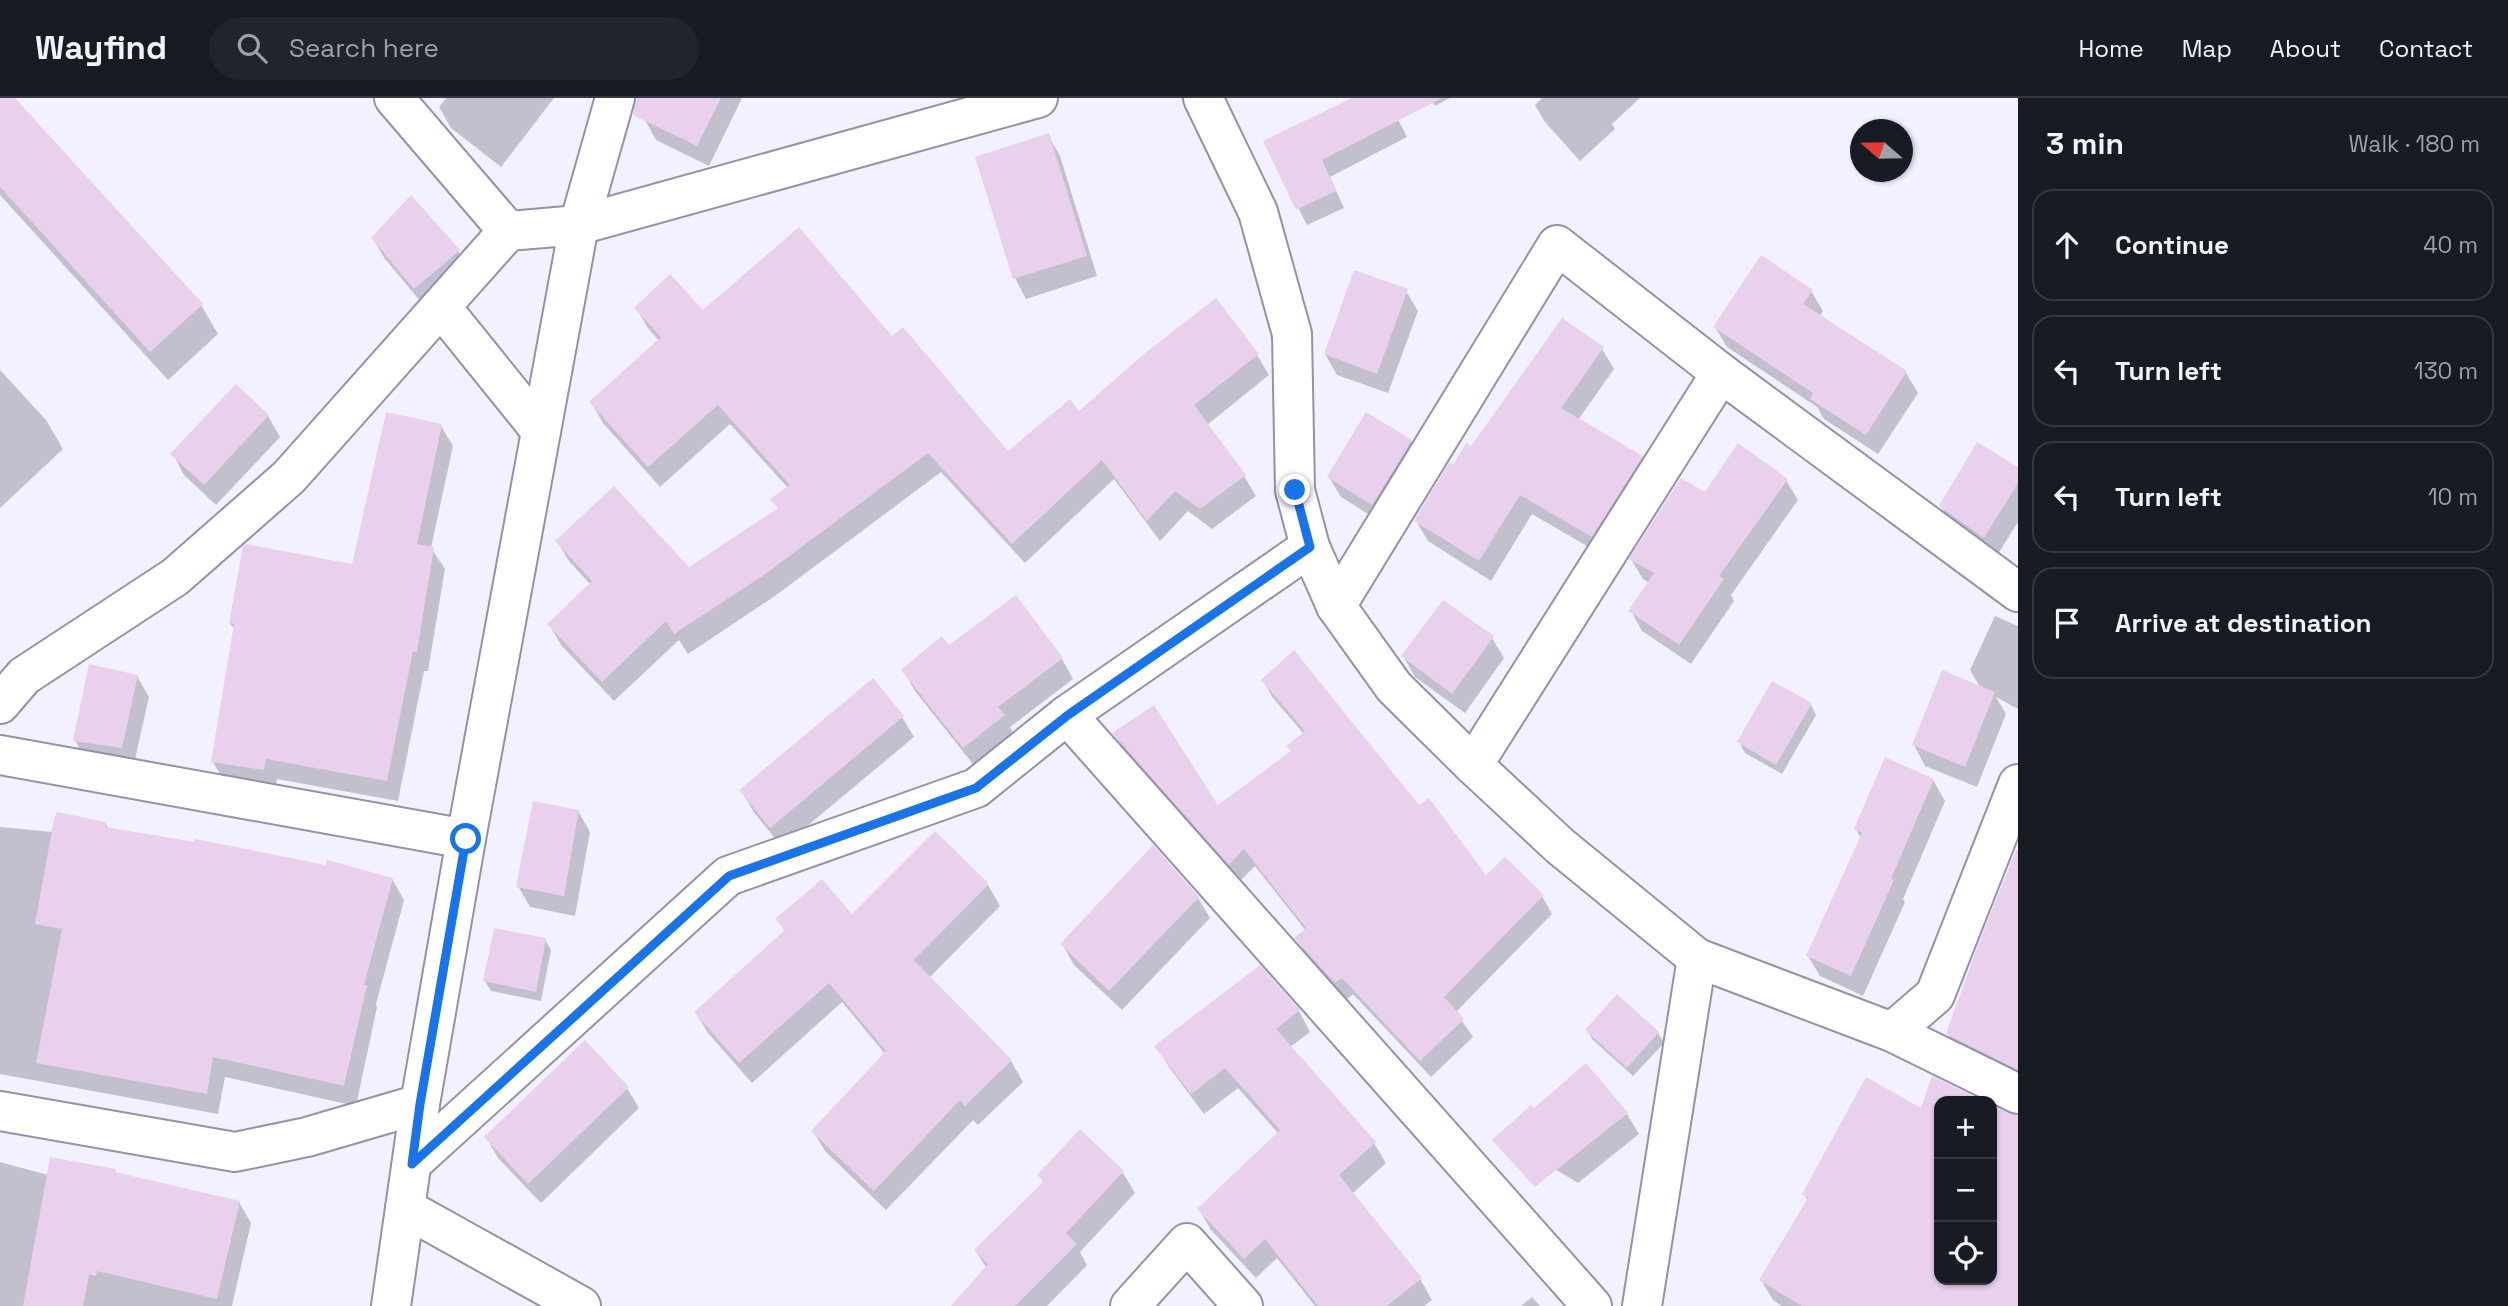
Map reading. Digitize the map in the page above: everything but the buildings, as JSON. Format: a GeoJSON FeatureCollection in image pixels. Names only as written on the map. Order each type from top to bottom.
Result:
{"type":"FeatureCollection","features":[{"type":"Feature","properties":{"kind":"street"},"geometry":{"type":"LineString","coordinates":[[394,98],[509,231]]}},
{"type":"Feature","properties":{"kind":"street"},"geometry":{"type":"LineString","coordinates":[[391,1306],[420,1104],[466,839],[579,225],[615,98]]}},
{"type":"Feature","properties":{"kind":"street"},"geometry":{"type":"LineString","coordinates":[[0,704],[24,676],[175,577],[289,477],[509,231],[579,225],[1038,98]]}},
{"type":"Feature","properties":{"kind":"street"},"geometry":{"type":"LineString","coordinates":[[1203,98],[1258,212],[1292,334],[1295,490],[1310,547],[1336,607],[1394,687],[1560,846],[1697,958],[1892,1032],[2018,1094]]}},
{"type":"Feature","properties":{"kind":"street"},"geometry":{"type":"LineString","coordinates":[[1336,607],[1557,245],[1721,373],[2018,592]]}},
{"type":"Feature","properties":{"kind":"street"},"geometry":{"type":"LineString","coordinates":[[441,307],[541,431]]}},
{"type":"Feature","properties":{"kind":"street"},"geometry":{"type":"LineString","coordinates":[[1473,765],[1721,373]]}},
{"type":"Feature","properties":{"kind":"street"},"geometry":{"type":"LineString","coordinates":[[412,1164],[729,876],[976,788],[1068,715],[1310,547]]}},
{"type":"Feature","properties":{"kind":"street"},"geometry":{"type":"LineString","coordinates":[[1068,715],[1592,1306]]}},
{"type":"Feature","properties":{"kind":"street"},"geometry":{"type":"LineString","coordinates":[[0,755],[466,839]]}},
{"type":"Feature","properties":{"kind":"street"},"geometry":{"type":"LineString","coordinates":[[1892,1032],[1935,995],[2018,785]]}},
{"type":"Feature","properties":{"kind":"street"},"geometry":{"type":"LineString","coordinates":[[1643,1306],[1697,958]]}},
{"type":"Feature","properties":{"kind":"street"},"geometry":{"type":"LineString","coordinates":[[0,1111],[235,1152],[307,1137],[420,1104]]}},
{"type":"Feature","properties":{"kind":"street"},"geometry":{"type":"LineString","coordinates":[[405,1208],[581,1306]]}},
{"type":"Feature","properties":{"kind":"street"},"geometry":{"type":"LineString","coordinates":[[1130,1306],[1187,1243],[1243,1306]]}},
{"type":"Feature","properties":{"kind":"route"},"geometry":{"type":"LineString","coordinates":[[466,839],[412,1164],[729,876],[976,788],[1068,715],[1310,547],[1295,490]]}}]}
